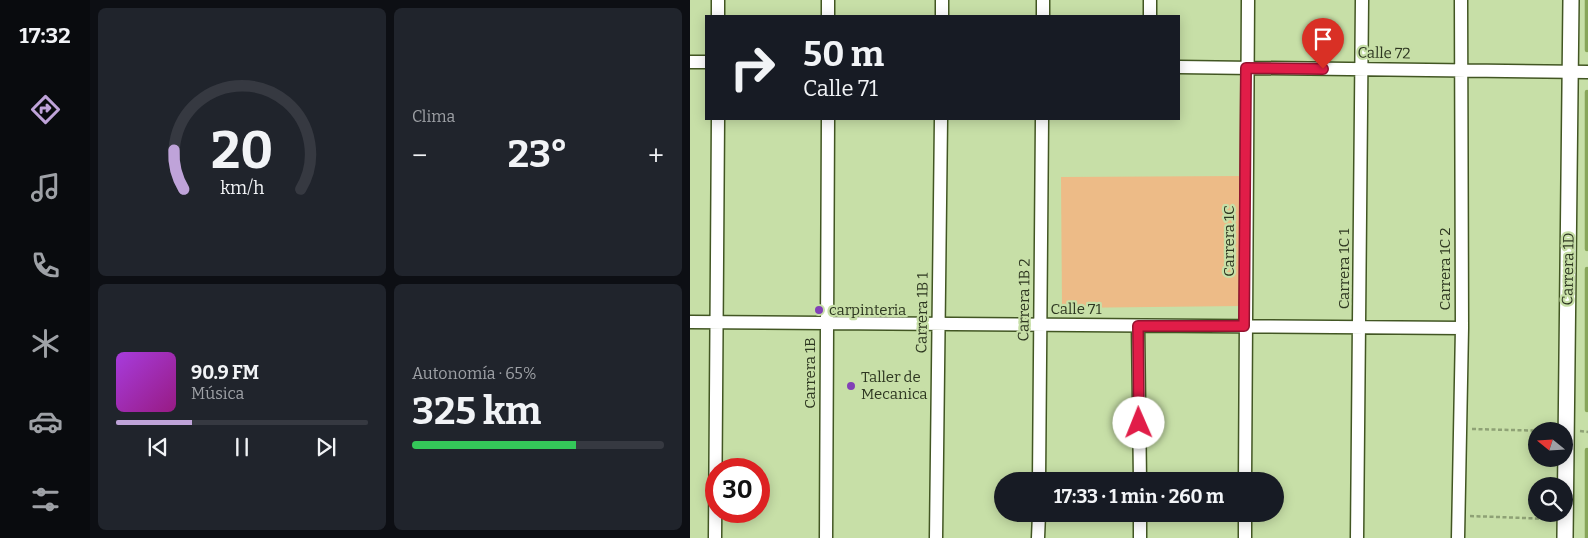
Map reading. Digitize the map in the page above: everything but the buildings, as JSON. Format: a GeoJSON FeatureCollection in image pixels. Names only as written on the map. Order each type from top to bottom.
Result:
{"type":"FeatureCollection","features":[{"type":"Feature","properties":{"kind":"street"},"geometry":{"type":"LineString","coordinates":[[718,0],[718,15]]}},
{"type":"Feature","properties":{"kind":"street"},"geometry":{"type":"LineString","coordinates":[[828,0],[828,15]]}},
{"type":"Feature","properties":{"kind":"street"},"geometry":{"type":"LineString","coordinates":[[942,0],[942,15]]}},
{"type":"Feature","properties":{"kind":"street"},"geometry":{"type":"LineString","coordinates":[[1043,0],[1043,15]]}},
{"type":"Feature","properties":{"kind":"street"},"geometry":{"type":"LineString","coordinates":[[1150,0],[1150,15]]}},
{"type":"Feature","properties":{"kind":"street","name":"Carrera 1C"},"geometry":{"type":"LineString","coordinates":[[1245,472],[1244,326],[1248,0]]}},
{"type":"Feature","properties":{"kind":"street","name":"Carrera 1C 1"},"geometry":{"type":"LineString","coordinates":[[1357,538],[1362,0]]}},
{"type":"Feature","properties":{"kind":"street","name":"Carrera 1C 2"},"geometry":{"type":"LineString","coordinates":[[1458,538],[1462,328],[1461,0]]}},
{"type":"Feature","properties":{"kind":"street","name":"Carrera 1D"},"geometry":{"type":"LineString","coordinates":[[1566,422],[1570,0]]}},
{"type":"Feature","properties":{"kind":"street"},"geometry":{"type":"LineString","coordinates":[[690,62],[705,62]]}},
{"type":"Feature","properties":{"kind":"street","name":"Calle 72"},"geometry":{"type":"LineString","coordinates":[[1180,67],[1588,72]]}},
{"type":"Feature","properties":{"kind":"street"},"geometry":{"type":"LineString","coordinates":[[715,538],[718,120]]}},
{"type":"Feature","properties":{"kind":"street","name":"Carrera 1B"},"geometry":{"type":"LineString","coordinates":[[826,538],[828,120]]}},
{"type":"Feature","properties":{"kind":"street","name":"Carrera 1B 1"},"geometry":{"type":"LineString","coordinates":[[936,538],[941,120]]}},
{"type":"Feature","properties":{"kind":"street","name":"Carrera 1B 2"},"geometry":{"type":"LineString","coordinates":[[1039,472],[1042,120]]}},
{"type":"Feature","properties":{"kind":"street","name":"Calle 71"},"geometry":{"type":"LineString","coordinates":[[690,322],[1462,328]]}},
{"type":"Feature","properties":{"kind":"street"},"geometry":{"type":"LineString","coordinates":[[1138,326],[1140,472]]}},
{"type":"Feature","properties":{"kind":"street","name":"Carrera 1D"},"geometry":{"type":"LineString","coordinates":[[1565,538],[1566,468]]}},
{"type":"Feature","properties":{"kind":"street"},"geometry":{"type":"LineString","coordinates":[[1038,538],[1039,522]]}},
{"type":"Feature","properties":{"kind":"street"},"geometry":{"type":"LineString","coordinates":[[1140,522],[1140,538]]}},
{"type":"Feature","properties":{"kind":"street"},"geometry":{"type":"LineString","coordinates":[[1245,522],[1245,538]]}},
{"type":"Feature","properties":{"kind":"path"},"geometry":{"type":"LineString","coordinates":[[1460,428],[1528,430]]}},
{"type":"Feature","properties":{"kind":"path"},"geometry":{"type":"LineString","coordinates":[[1458,516],[1528,518]]}},
{"type":"Feature","properties":{"kind":"shaded area"},"geometry":{"type":"Polygon","coordinates":[[[1239,176],[1242,306],[1062,308],[1061,177],[1239,176]]]}},
{"type":"Feature","properties":{"kind":"waterway"},"geometry":{"type":"LineString","coordinates":[[1587,0],[1587,50]]}},
{"type":"Feature","properties":{"kind":"waterway"},"geometry":{"type":"LineString","coordinates":[[1587,92],[1587,249]]}},
{"type":"Feature","properties":{"kind":"waterway"},"geometry":{"type":"LineString","coordinates":[[1587,269],[1587,410]]}},
{"type":"Feature","properties":{"kind":"waterway"},"geometry":{"type":"LineString","coordinates":[[1587,450],[1587,538]]}},
{"type":"Feature","properties":{"kind":"place","name":"carpinteria"},"geometry":{"type":"Point","coordinates":[819,310]}},
{"type":"Feature","properties":{"kind":"place","name":"Taller de Mecanica"},"geometry":{"type":"Point","coordinates":[851,386]}},
{"type":"Feature","properties":{"kind":"route"},"geometry":{"type":"LineString","coordinates":[[1139,423],[1138,326],[1244,326],[1246,68],[1323,69]]}}]}
